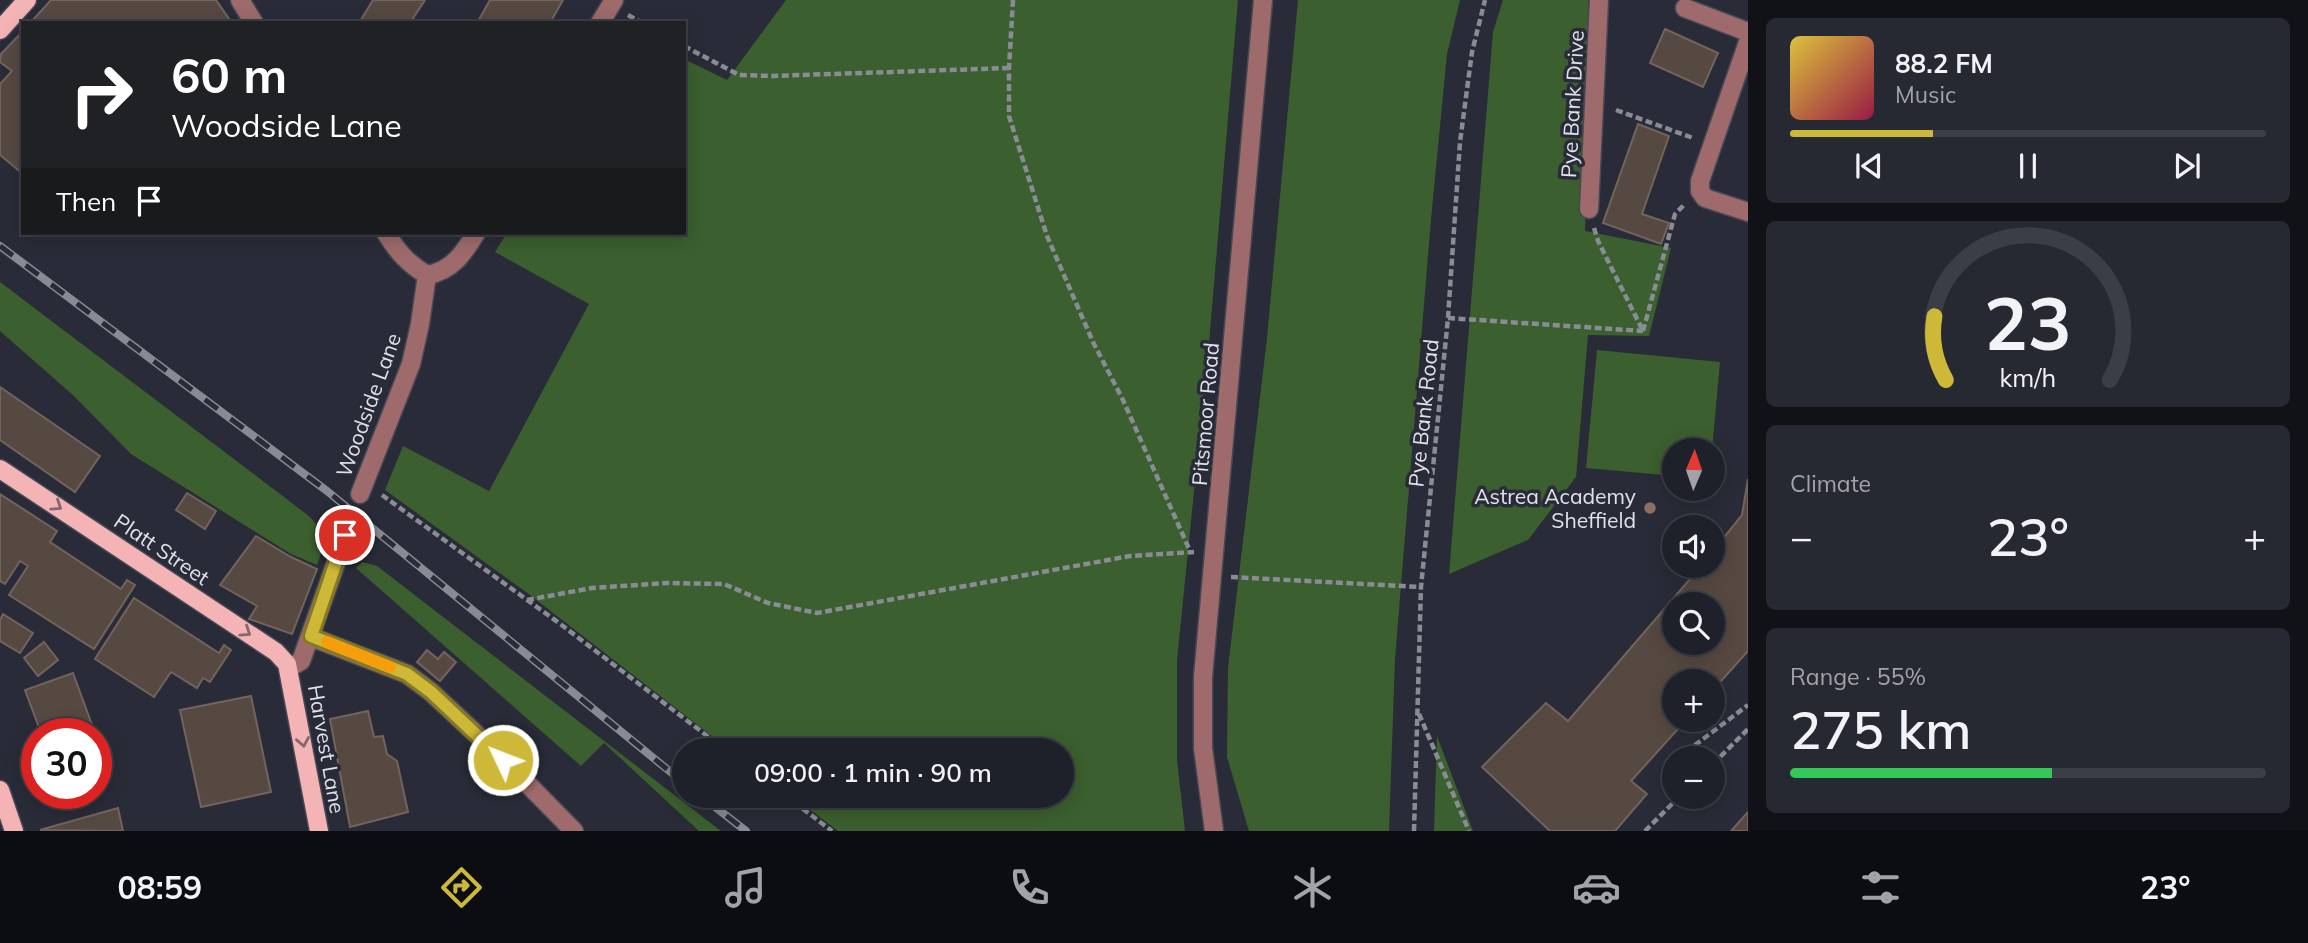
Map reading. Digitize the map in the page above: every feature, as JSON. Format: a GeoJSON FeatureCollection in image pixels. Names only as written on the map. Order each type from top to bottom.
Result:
{"type":"FeatureCollection","features":[{"type":"Feature","properties":{"kind":"main road"},"geometry":{"type":"LineString","coordinates":[[0,30],[27,0]]}},
{"type":"Feature","properties":{"kind":"main road","name":"Platt Street"},"geometry":{"type":"LineString","coordinates":[[0,469],[276,652],[290,671]]}},
{"type":"Feature","properties":{"kind":"main road","name":"Harvest Lane"},"geometry":{"type":"LineString","coordinates":[[290,671],[319,831]]}},
{"type":"Feature","properties":{"kind":"main road"},"geometry":{"type":"LineString","coordinates":[[0,790],[14,831]]}},
{"type":"Feature","properties":{"kind":"street"},"geometry":{"type":"LineString","coordinates":[[240,0],[253,21]]}},
{"type":"Feature","properties":{"kind":"street"},"geometry":{"type":"LineString","coordinates":[[601,21],[614,0]]}},
{"type":"Feature","properties":{"kind":"street","name":"Pitsmoor Road"},"geometry":{"type":"LineString","coordinates":[[1214,831],[1206,781],[1202,720],[1203,677],[1263,0]]}},
{"type":"Feature","properties":{"kind":"street","name":"Pye Bank Drive"},"geometry":{"type":"LineString","coordinates":[[1589,209],[1599,0]]}},
{"type":"Feature","properties":{"kind":"street"},"geometry":{"type":"LineString","coordinates":[[1685,8],[1748,32]]}},
{"type":"Feature","properties":{"kind":"street"},"geometry":{"type":"LineString","coordinates":[[1748,42],[1700,181],[1700,189],[1705,198],[1748,212]]}},
{"type":"Feature","properties":{"kind":"street"},"geometry":{"type":"LineString","coordinates":[[387,235],[411,266],[427,275],[439,273],[453,265],[466,251],[475,235]]}},
{"type":"Feature","properties":{"kind":"street","name":"Woodside Lane"},"geometry":{"type":"LineString","coordinates":[[362,488],[411,364],[427,275]]}},
{"type":"Feature","properties":{"kind":"street"},"geometry":{"type":"LineString","coordinates":[[290,671],[301,661],[345,535]]}},
{"type":"Feature","properties":{"kind":"street"},"geometry":{"type":"LineString","coordinates":[[311,636],[407,674],[431,692],[574,831]]}},
{"type":"Feature","properties":{"kind":"path"},"geometry":{"type":"LineString","coordinates":[[1013,0],[1009,116],[1047,236],[1190,551]]}},
{"type":"Feature","properties":{"kind":"path","name":"Pye Bank Road"},"geometry":{"type":"LineString","coordinates":[[1414,831],[1421,587],[1448,318],[1460,142],[1472,52],[1485,0]]}},
{"type":"Feature","properties":{"kind":"path"},"geometry":{"type":"LineString","coordinates":[[686,47],[739,75],[786,76],[1009,68]]}},
{"type":"Feature","properties":{"kind":"path"},"geometry":{"type":"LineString","coordinates":[[1595,103],[1712,145]]}},
{"type":"Feature","properties":{"kind":"path"},"geometry":{"type":"LineString","coordinates":[[1643,331],[1675,214],[1700,189]]}},
{"type":"Feature","properties":{"kind":"path"},"geometry":{"type":"LineString","coordinates":[[1589,209],[1598,241],[1643,331]]}},
{"type":"Feature","properties":{"kind":"path"},"geometry":{"type":"LineString","coordinates":[[1448,318],[1643,331]]}},
{"type":"Feature","properties":{"kind":"path"},"geometry":{"type":"LineString","coordinates":[[362,488],[527,600],[710,738]]}},
{"type":"Feature","properties":{"kind":"path"},"geometry":{"type":"LineString","coordinates":[[527,600],[592,588],[667,583],[724,584],[768,603],[817,613],[1130,556],[1190,551],[1215,555]]}},
{"type":"Feature","properties":{"kind":"path"},"geometry":{"type":"LineString","coordinates":[[1213,576],[1421,587]]}},
{"type":"Feature","properties":{"kind":"path"},"geometry":{"type":"LineString","coordinates":[[1694,746],[1748,705]]}},
{"type":"Feature","properties":{"kind":"path"},"geometry":{"type":"LineString","coordinates":[[1417,710],[1469,831]]}},
{"type":"Feature","properties":{"kind":"path"},"geometry":{"type":"LineString","coordinates":[[1725,752],[1748,729]]}},
{"type":"Feature","properties":{"kind":"path"},"geometry":{"type":"LineString","coordinates":[[802,808],[832,831]]}},
{"type":"Feature","properties":{"kind":"path"},"geometry":{"type":"LineString","coordinates":[[1645,831],[1667,809]]}},
{"type":"Feature","properties":{"kind":"green space"},"geometry":{"type":"Polygon","coordinates":[[[786,0],[1238,0],[1209,343],[1177,660],[1177,760],[1185,831],[838,831],[808,808],[1074,808],[1074,738],[714,738],[530,595],[385,490],[403,446],[489,491],[589,304],[495,252],[506,235],[686,235],[686,60],[727,80],[786,0]]]}},
{"type":"Feature","properties":{"kind":"green space"},"geometry":{"type":"Polygon","coordinates":[[[1298,0],[1460,0],[1447,54],[1431,219],[1395,659],[1389,831],[1249,831],[1227,757],[1228,668],[1267,338],[1298,0]]]}},
{"type":"Feature","properties":{"kind":"green space"},"geometry":{"type":"Polygon","coordinates":[[[1503,0],[1588,0],[1592,45],[1585,231],[1671,248],[1649,336],[1588,335],[1576,477],[1528,540],[1449,574],[1493,32],[1503,0]]]}},
{"type":"Feature","properties":{"kind":"green space"},"geometry":{"type":"Polygon","coordinates":[[[0,282],[309,516],[327,537],[317,565],[291,554],[131,454],[74,396],[0,331],[0,282]]]}},
{"type":"Feature","properties":{"kind":"green space"},"geometry":{"type":"Polygon","coordinates":[[[1597,350],[1720,362],[1713,438],[1662,438],[1662,475],[1586,468],[1597,350]]]}},
{"type":"Feature","properties":{"kind":"green space"},"geometry":{"type":"Polygon","coordinates":[[[362,562],[377,566],[672,793],[672,806],[604,743],[581,766],[356,568],[362,562]]]}},
{"type":"Feature","properties":{"kind":"green space"},"geometry":{"type":"Polygon","coordinates":[[[1437,736],[1473,831],[1434,831],[1437,736]]]}},
{"type":"Feature","properties":{"kind":"green space"},"geometry":{"type":"Polygon","coordinates":[[[674,808],[691,808],[721,831],[699,831],[674,808]]]}},
{"type":"Feature","properties":{"kind":"building"},"geometry":{"type":"Polygon","coordinates":[[[51,0],[216,0],[231,21],[32,21],[51,0]]]}},
{"type":"Feature","properties":{"kind":"building"},"geometry":{"type":"Polygon","coordinates":[[[373,0],[425,0],[411,21],[360,21],[373,0]]]}},
{"type":"Feature","properties":{"kind":"building"},"geometry":{"type":"Polygon","coordinates":[[[490,0],[563,0],[551,21],[478,21],[490,0]]]}},
{"type":"Feature","properties":{"kind":"building"},"geometry":{"type":"Polygon","coordinates":[[[1665,29],[1718,53],[1703,87],[1650,63],[1665,29]]]}},
{"type":"Feature","properties":{"kind":"building"},"geometry":{"type":"Polygon","coordinates":[[[21,33],[21,172],[0,155],[0,84],[12,71],[0,62],[1,54],[21,33]]]}},
{"type":"Feature","properties":{"kind":"building"},"geometry":{"type":"Polygon","coordinates":[[[1638,124],[1669,136],[1642,214],[1669,223],[1661,244],[1603,223],[1638,124]]]}},
{"type":"Feature","properties":{"kind":"building"},"geometry":{"type":"Polygon","coordinates":[[[0,387],[100,456],[75,492],[0,440],[0,387]]]}},
{"type":"Feature","properties":{"kind":"building"},"geometry":{"type":"Polygon","coordinates":[[[1748,479],[1748,651],[1725,677],[1725,669],[1662,669],[1662,732],[1675,732],[1631,781],[1647,794],[1615,831],[1550,831],[1482,767],[1546,703],[1568,721],[1662,612],[1662,655],[1725,655],[1725,592],[1679,592],[1691,578],[1725,578],[1725,536],[1742,515],[1748,479]]]}},
{"type":"Feature","properties":{"kind":"building"},"geometry":{"type":"Polygon","coordinates":[[[187,493],[216,511],[205,529],[176,510],[187,493]]]}},
{"type":"Feature","properties":{"kind":"building"},"geometry":{"type":"Polygon","coordinates":[[[0,494],[57,531],[50,542],[121,589],[127,580],[135,585],[94,649],[9,595],[28,566],[20,561],[5,584],[0,581],[0,494]]]}},
{"type":"Feature","properties":{"kind":"building"},"geometry":{"type":"Polygon","coordinates":[[[256,536],[317,569],[292,634],[249,619],[257,606],[220,585],[256,536]]]}},
{"type":"Feature","properties":{"kind":"building"},"geometry":{"type":"Polygon","coordinates":[[[134,598],[219,653],[224,645],[231,650],[210,682],[203,678],[197,688],[171,672],[154,697],[95,659],[134,598]]]}},
{"type":"Feature","properties":{"kind":"building"},"geometry":{"type":"Polygon","coordinates":[[[3,614],[33,633],[20,653],[0,641],[0,620],[3,614]]]}},
{"type":"Feature","properties":{"kind":"building"},"geometry":{"type":"Polygon","coordinates":[[[44,642],[58,660],[38,676],[24,658],[44,642]]]}},
{"type":"Feature","properties":{"kind":"building"},"geometry":{"type":"Polygon","coordinates":[[[427,650],[438,659],[444,652],[456,662],[440,681],[417,662],[427,650]]]}},
{"type":"Feature","properties":{"kind":"building"},"geometry":{"type":"Polygon","coordinates":[[[73,673],[90,718],[35,718],[25,690],[73,673]]]}},
{"type":"Feature","properties":{"kind":"building"},"geometry":{"type":"Polygon","coordinates":[[[251,696],[271,792],[201,807],[180,710],[251,696]]]}},
{"type":"Feature","properties":{"kind":"building"},"geometry":{"type":"Polygon","coordinates":[[[368,711],[374,737],[383,736],[387,754],[397,761],[408,812],[350,827],[330,719],[368,711]]]}},
{"type":"Feature","properties":{"kind":"building"},"geometry":{"type":"Polygon","coordinates":[[[118,808],[123,831],[40,830],[118,808]]]}},
{"type":"Feature","properties":{"kind":"building"},"geometry":{"type":"Polygon","coordinates":[[[1748,812],[1748,831],[1731,831],[1748,812]]]}},
{"type":"Feature","properties":{"kind":"railway"},"geometry":{"type":"LineString","coordinates":[[0,246],[327,491],[672,773]]}},
{"type":"Feature","properties":{"kind":"railway"},"geometry":{"type":"LineString","coordinates":[[716,808],[746,831]]}},
{"type":"Feature","properties":{"kind":"slow traffic"},"geometry":{"type":"LineString","coordinates":[[327,642],[390,667]]}},
{"type":"Feature","properties":{"kind":"place","name":"Astrea Academy Sheffield"},"geometry":{"type":"Point","coordinates":[1650,508]}},
{"type":"Feature","properties":{"kind":"route"},"geometry":{"type":"LineString","coordinates":[[345,535],[311,636],[407,674],[431,692],[503,760]]}}]}
